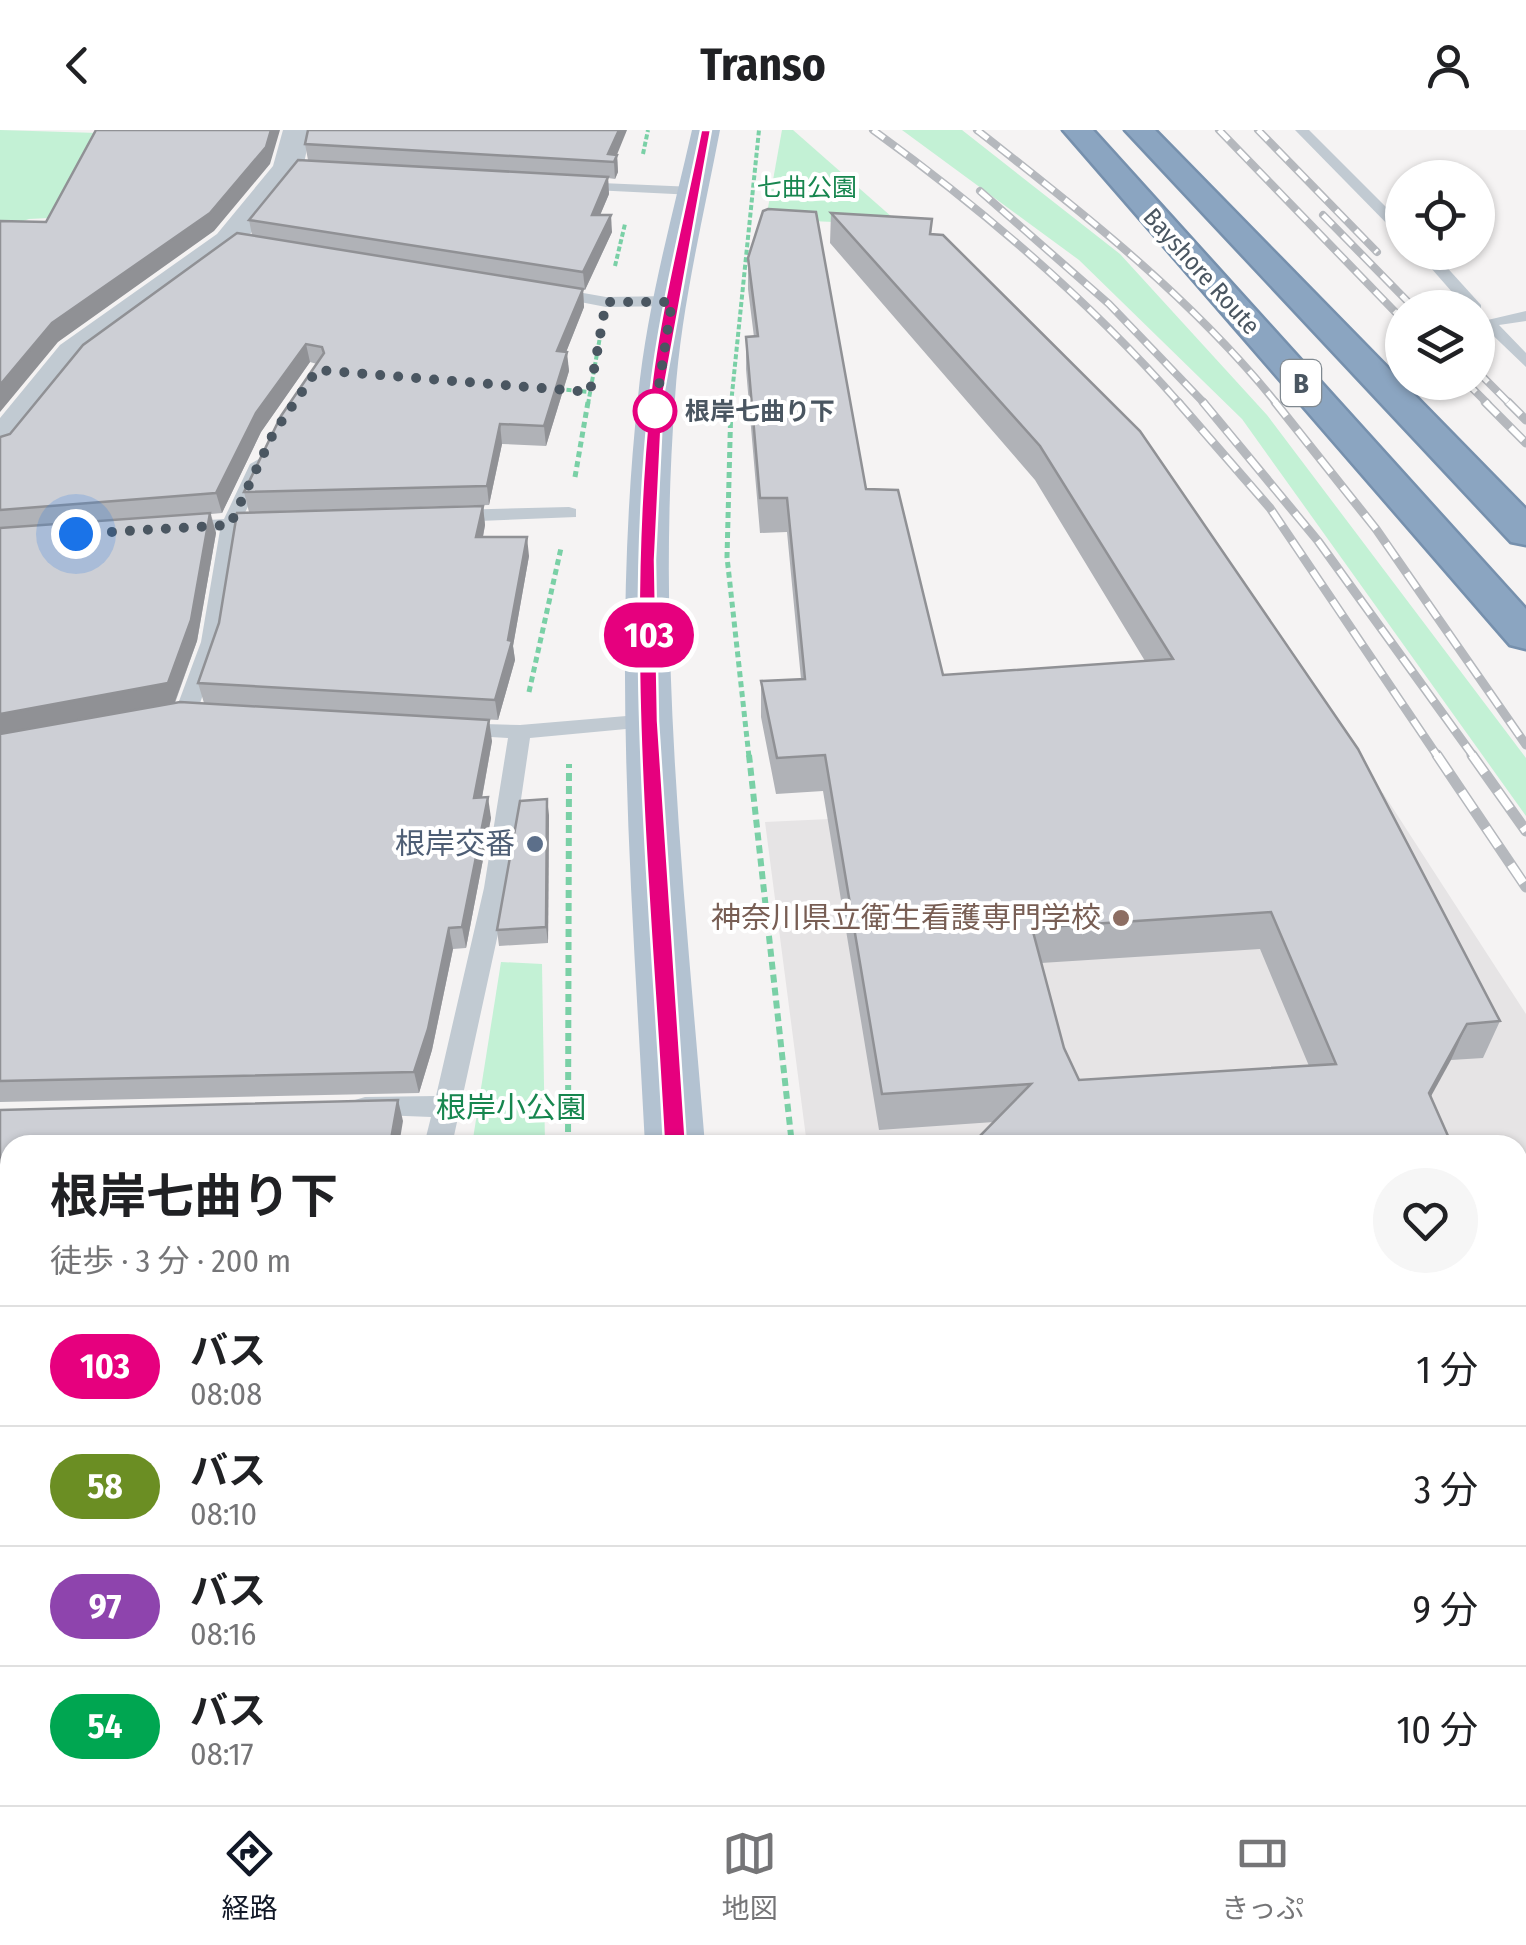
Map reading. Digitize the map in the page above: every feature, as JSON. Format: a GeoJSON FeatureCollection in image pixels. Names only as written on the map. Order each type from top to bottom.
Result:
{"type":"FeatureCollection","features":[{"type":"Feature","properties":{"kind":"highway","name":"Bayshore Route"},"geometry":{"type":"LineString","coordinates":[[1077,130],[1526,636]]}},
{"type":"Feature","properties":{"kind":"highway","name":"Bayshore Route"},"geometry":{"type":"LineString","coordinates":[[1139,130],[1526,534]]}},
{"type":"Feature","properties":{"kind":"main road"},"geometry":{"type":"LineString","coordinates":[[674,1135],[650,721],[648,560],[656,396],[706,130]]}},
{"type":"Feature","properties":{"kind":"street"},"geometry":{"type":"LineString","coordinates":[[0,442],[73,354],[238,243],[298,169],[298,130]]}},
{"type":"Feature","properties":{"kind":"lane"},"geometry":{"type":"LineString","coordinates":[[1303,131],[1315,130]]}},
{"type":"Feature","properties":{"kind":"lane"},"geometry":{"type":"LineString","coordinates":[[1303,131],[1385,213]]}},
{"type":"Feature","properties":{"kind":"lane"},"geometry":{"type":"LineString","coordinates":[[557,184],[694,190]]}},
{"type":"Feature","properties":{"kind":"lane"},"geometry":{"type":"LineString","coordinates":[[1441,270],[1459,290]]}},
{"type":"Feature","properties":{"kind":"lane"},"geometry":{"type":"LineString","coordinates":[[531,290],[606,302],[672,302]]}},
{"type":"Feature","properties":{"kind":"lane"},"geometry":{"type":"LineString","coordinates":[[1495,314],[1526,316]]}},
{"type":"Feature","properties":{"kind":"lane"},"geometry":{"type":"LineString","coordinates":[[1495,329],[1526,362]]}},
{"type":"Feature","properties":{"kind":"lane"},"geometry":{"type":"LineString","coordinates":[[186,713],[211,642],[230,525],[266,449]]}},
{"type":"Feature","properties":{"kind":"lane"},"geometry":{"type":"LineString","coordinates":[[433,516],[569,513]]}},
{"type":"Feature","properties":{"kind":"lane"},"geometry":{"type":"LineString","coordinates":[[153,530],[296,520]]}},
{"type":"Feature","properties":{"kind":"lane"},"geometry":{"type":"LineString","coordinates":[[442,727],[520,732],[650,721]]}},
{"type":"Feature","properties":{"kind":"lane"},"geometry":{"type":"LineString","coordinates":[[440,1135],[496,888],[520,732]]}},
{"type":"Feature","properties":{"kind":"lane"},"geometry":{"type":"LineString","coordinates":[[330,1108],[447,1106]]}},
{"type":"Feature","properties":{"kind":"path"},"geometry":{"type":"LineString","coordinates":[[520,732],[569,513],[606,302],[648,130]]}},
{"type":"Feature","properties":{"kind":"path"},"geometry":{"type":"LineString","coordinates":[[759,130],[730,416],[727,557],[791,1135]]}},
{"type":"Feature","properties":{"kind":"path"},"geometry":{"type":"LineString","coordinates":[[553,389],[590,392]]}},
{"type":"Feature","properties":{"kind":"path"},"geometry":{"type":"LineString","coordinates":[[568,728],[568,1135]]}},
{"type":"Feature","properties":{"kind":"shaded area","name":"神奈川県立衛生看護専門学校"},"geometry":{"type":"Polygon","coordinates":[[[1383,793],[1526,1014],[1526,1135],[806,1135],[765,822],[1383,793]]]}},
{"type":"Feature","properties":{"kind":"green space"},"geometry":{"type":"Polygon","coordinates":[[[0,130],[98,133],[69,179],[90,216],[29,219],[0,229],[0,130]]]}},
{"type":"Feature","properties":{"kind":"green space","name":"七曲公園"},"geometry":{"type":"Polygon","coordinates":[[[782,130],[793,130],[901,225],[766,219],[782,130]]]}},
{"type":"Feature","properties":{"kind":"green space"},"geometry":{"type":"Polygon","coordinates":[[[902,130],[962,130],[1120,254],[1267,415],[1526,758],[1526,816],[1242,419],[1079,260],[902,130]]]}},
{"type":"Feature","properties":{"kind":"green space","name":"根岸小公園"},"geometry":{"type":"Polygon","coordinates":[[[501,962],[542,964],[545,1135],[474,1135],[501,962]]]}},
{"type":"Feature","properties":{"kind":"building"},"geometry":{"type":"Polygon","coordinates":[[[96,130],[271,130],[266,147],[210,213],[52,323],[0,385],[0,221],[46,222],[96,130]]]}},
{"type":"Feature","properties":{"kind":"building"},"geometry":{"type":"Polygon","coordinates":[[[308,130],[619,130],[608,154],[617,155],[614,162],[305,144],[308,130]]]}},
{"type":"Feature","properties":{"kind":"building"},"geometry":{"type":"Polygon","coordinates":[[[298,160],[608,177],[592,215],[611,215],[583,272],[249,220],[298,160]]]}},
{"type":"Feature","properties":{"kind":"building"},"geometry":{"type":"Polygon","coordinates":[[[763,211],[816,212],[866,489],[898,490],[943,675],[1173,659],[1040,446],[831,213],[932,219],[930,234],[943,235],[1140,431],[1358,749],[1500,1021],[1467,1024],[1429,1093],[1448,1135],[981,1135],[1031,1084],[882,1094],[825,755],[777,758],[761,681],[805,679],[787,498],[760,498],[746,337],[758,336],[748,258],[763,211]],[[1271,912],[1032,928],[1064,1048],[1079,1080],[1336,1064],[1271,912]]]}},
{"type":"Feature","properties":{"kind":"building"},"geometry":{"type":"Polygon","coordinates":[[[237,233],[583,289],[557,351],[567,352],[544,426],[500,424],[487,486],[244,492],[281,416],[324,353],[322,347],[306,344],[256,413],[216,493],[0,510],[0,437],[10,434],[83,345],[237,233]]]}},
{"type":"Feature","properties":{"kind":"building"},"geometry":{"type":"Polygon","coordinates":[[[483,506],[476,537],[527,537],[508,640],[512,641],[495,700],[198,683],[219,623],[237,513],[483,506]]]}},
{"type":"Feature","properties":{"kind":"building"},"geometry":{"type":"Polygon","coordinates":[[[210,513],[191,620],[168,683],[0,714],[0,528],[210,513]]]}},
{"type":"Feature","properties":{"kind":"building"},"geometry":{"type":"Polygon","coordinates":[[[180,702],[489,720],[474,798],[488,797],[462,927],[449,928],[428,1029],[414,1072],[0,1081],[0,734],[180,702]]]}},
{"type":"Feature","properties":{"kind":"building"},"geometry":{"type":"Polygon","coordinates":[[[547,799],[546,927],[497,930],[520,801],[547,799]]]}},
{"type":"Feature","properties":{"kind":"building"},"geometry":{"type":"Polygon","coordinates":[[[398,1100],[392,1135],[0,1135],[0,1110],[398,1100]]]}},
{"type":"Feature","properties":{"kind":"railway"},"geometry":{"type":"LineString","coordinates":[[873,130],[1034,258],[1180,404]]}},
{"type":"Feature","properties":{"kind":"railway"},"geometry":{"type":"LineString","coordinates":[[977,130],[1096,225],[1173,293],[1277,404]]}},
{"type":"Feature","properties":{"kind":"railway"},"geometry":{"type":"LineString","coordinates":[[1219,130],[1385,301]]}},
{"type":"Feature","properties":{"kind":"railway"},"geometry":{"type":"LineString","coordinates":[[1258,130],[1377,252]]}},
{"type":"Feature","properties":{"kind":"railway"},"geometry":{"type":"LineString","coordinates":[[980,191],[1109,304],[1205,404]]}},
{"type":"Feature","properties":{"kind":"railway"},"geometry":{"type":"LineString","coordinates":[[1323,215],[1396,290]]}},
{"type":"Feature","properties":{"kind":"railway"},"geometry":{"type":"LineString","coordinates":[[1495,389],[1526,420]]}},
{"type":"Feature","properties":{"kind":"railway"},"geometry":{"type":"LineString","coordinates":[[1484,400],[1488,404]]}},
{"type":"Feature","properties":{"kind":"railway"},"geometry":{"type":"LineString","coordinates":[[1178,402],[1270,508],[1438,757]]}},
{"type":"Feature","properties":{"kind":"railway"},"geometry":{"type":"LineString","coordinates":[[1203,402],[1318,541],[1474,757]]}},
{"type":"Feature","properties":{"kind":"railway"},"geometry":{"type":"LineString","coordinates":[[1275,402],[1376,529],[1526,745]]}},
{"type":"Feature","properties":{"kind":"railway"},"geometry":{"type":"LineString","coordinates":[[1485,402],[1526,443]]}},
{"type":"Feature","properties":{"kind":"railway"},"geometry":{"type":"LineString","coordinates":[[1437,755],[1526,887]]}},
{"type":"Feature","properties":{"kind":"railway"},"geometry":{"type":"LineString","coordinates":[[1472,755],[1526,831]]}},
{"type":"Feature","properties":{"kind":"bus line","name":"103"},"geometry":{"type":"LineString","coordinates":[[674,1135],[650,721],[648,560],[656,396],[706,130]]}},
{"type":"Feature","properties":{"kind":"place","name":"根岸七曲り下"},"geometry":{"type":"Point","coordinates":[655,411]}},
{"type":"Feature","properties":{"kind":"place","name":"根岸交番"},"geometry":{"type":"Point","coordinates":[535,844]}},
{"type":"Feature","properties":{"kind":"place","name":"神奈川県立衛生看護専門学校"},"geometry":{"type":"Point","coordinates":[1121,918]}},
{"type":"Feature","properties":{"kind":"route"},"geometry":{"type":"LineString","coordinates":[[76,534],[230,525],[273,434],[317,370],[590,392],[606,302],[672,302],[655,411]]}}]}
